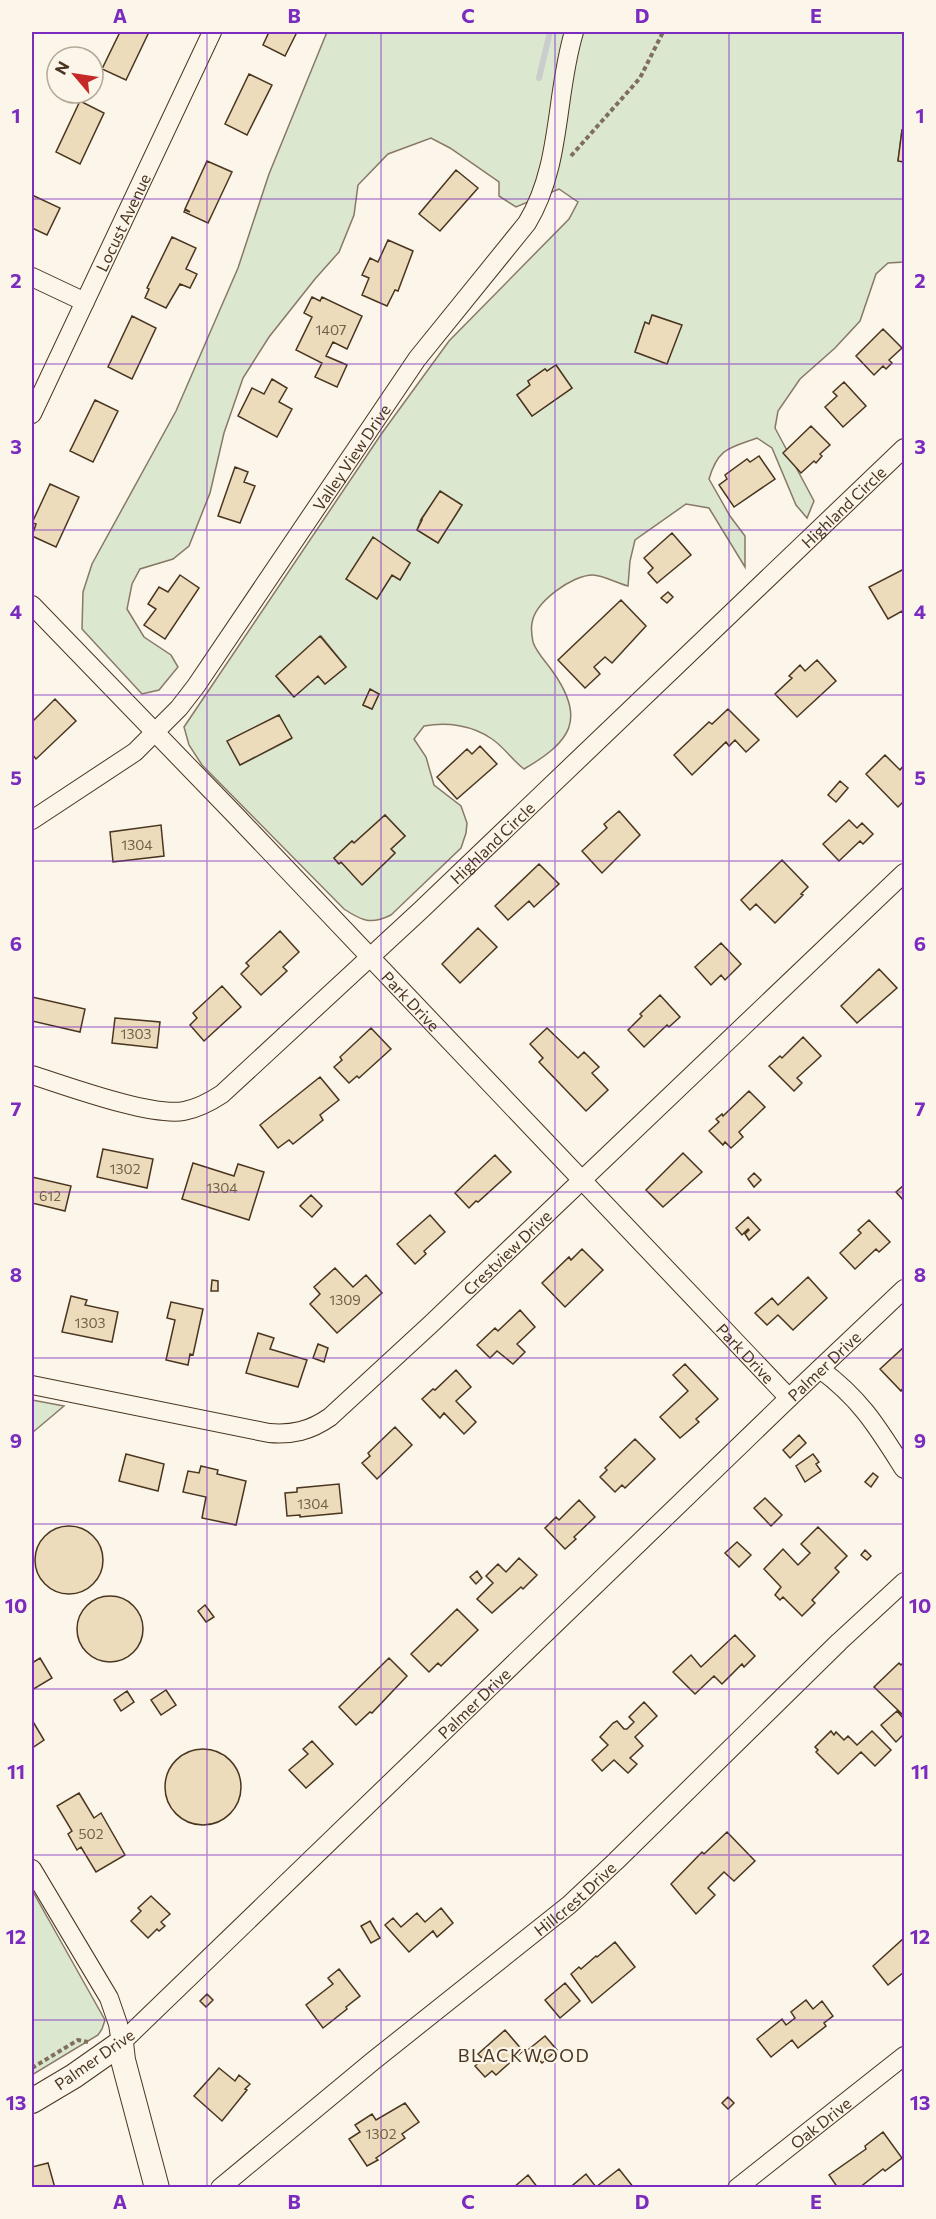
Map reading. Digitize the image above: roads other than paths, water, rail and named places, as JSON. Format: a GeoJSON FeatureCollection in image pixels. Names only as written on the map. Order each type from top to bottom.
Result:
{"type":"FeatureCollection","features":[{"type":"Feature","properties":{"kind":"street","name":"Locust Avenue"},"geometry":{"type":"LineString","coordinates":[[32,414],[212,32]]}},
{"type":"Feature","properties":{"kind":"street","name":"Valley View Drive"},"geometry":{"type":"LineString","coordinates":[[32,820],[135,752],[196,686],[417,359],[527,223],[546,183],[566,59],[574,32]]}},
{"type":"Feature","properties":{"kind":"street"},"geometry":{"type":"LineString","coordinates":[[32,276],[85,302]]}},
{"type":"Feature","properties":{"kind":"street","name":"Highland Circle"},"geometry":{"type":"LineString","coordinates":[[32,1075],[156,1111],[183,1111],[202,1106],[222,1094],[371,957],[904,448]]}},
{"type":"Feature","properties":{"kind":"street","name":"Park Drive"},"geometry":{"type":"LineString","coordinates":[[32,605],[371,957],[789,1398]]}},
{"type":"Feature","properties":{"kind":"street","name":"Crestview Drive"},"geometry":{"type":"LineString","coordinates":[[32,1385],[268,1433],[290,1434],[308,1430],[330,1417],[904,873]]}},
{"type":"Feature","properties":{"kind":"street","name":"Palmer Drive"},"geometry":{"type":"LineString","coordinates":[[32,2101],[74,2076],[121,2043],[904,1289]]}},
{"type":"Feature","properties":{"kind":"street"},"geometry":{"type":"LineString","coordinates":[[820,1369],[841,1384],[862,1405],[904,1469]]}},
{"type":"Feature","properties":{"kind":"street","name":"Hillcrest Drive"},"geometry":{"type":"LineString","coordinates":[[220,2187],[373,2061],[569,1905],[814,1665],[904,1582]]}},
{"type":"Feature","properties":{"kind":"street"},"geometry":{"type":"LineString","coordinates":[[32,1869],[109,1998],[118,2024],[123,2060],[157,2187]]}},
{"type":"Feature","properties":{"kind":"street","name":"Oak Drive"},"geometry":{"type":"LineString","coordinates":[[737,2187],[904,2056]]}},
{"type":"Feature","properties":{"kind":"waterway"},"geometry":{"type":"LineString","coordinates":[[539,78],[550,32]]}},
{"type":"Feature","properties":{"kind":"district","name":"BLACKWOOD"},"geometry":{"type":"Point","coordinates":[524,2055]}}]}
